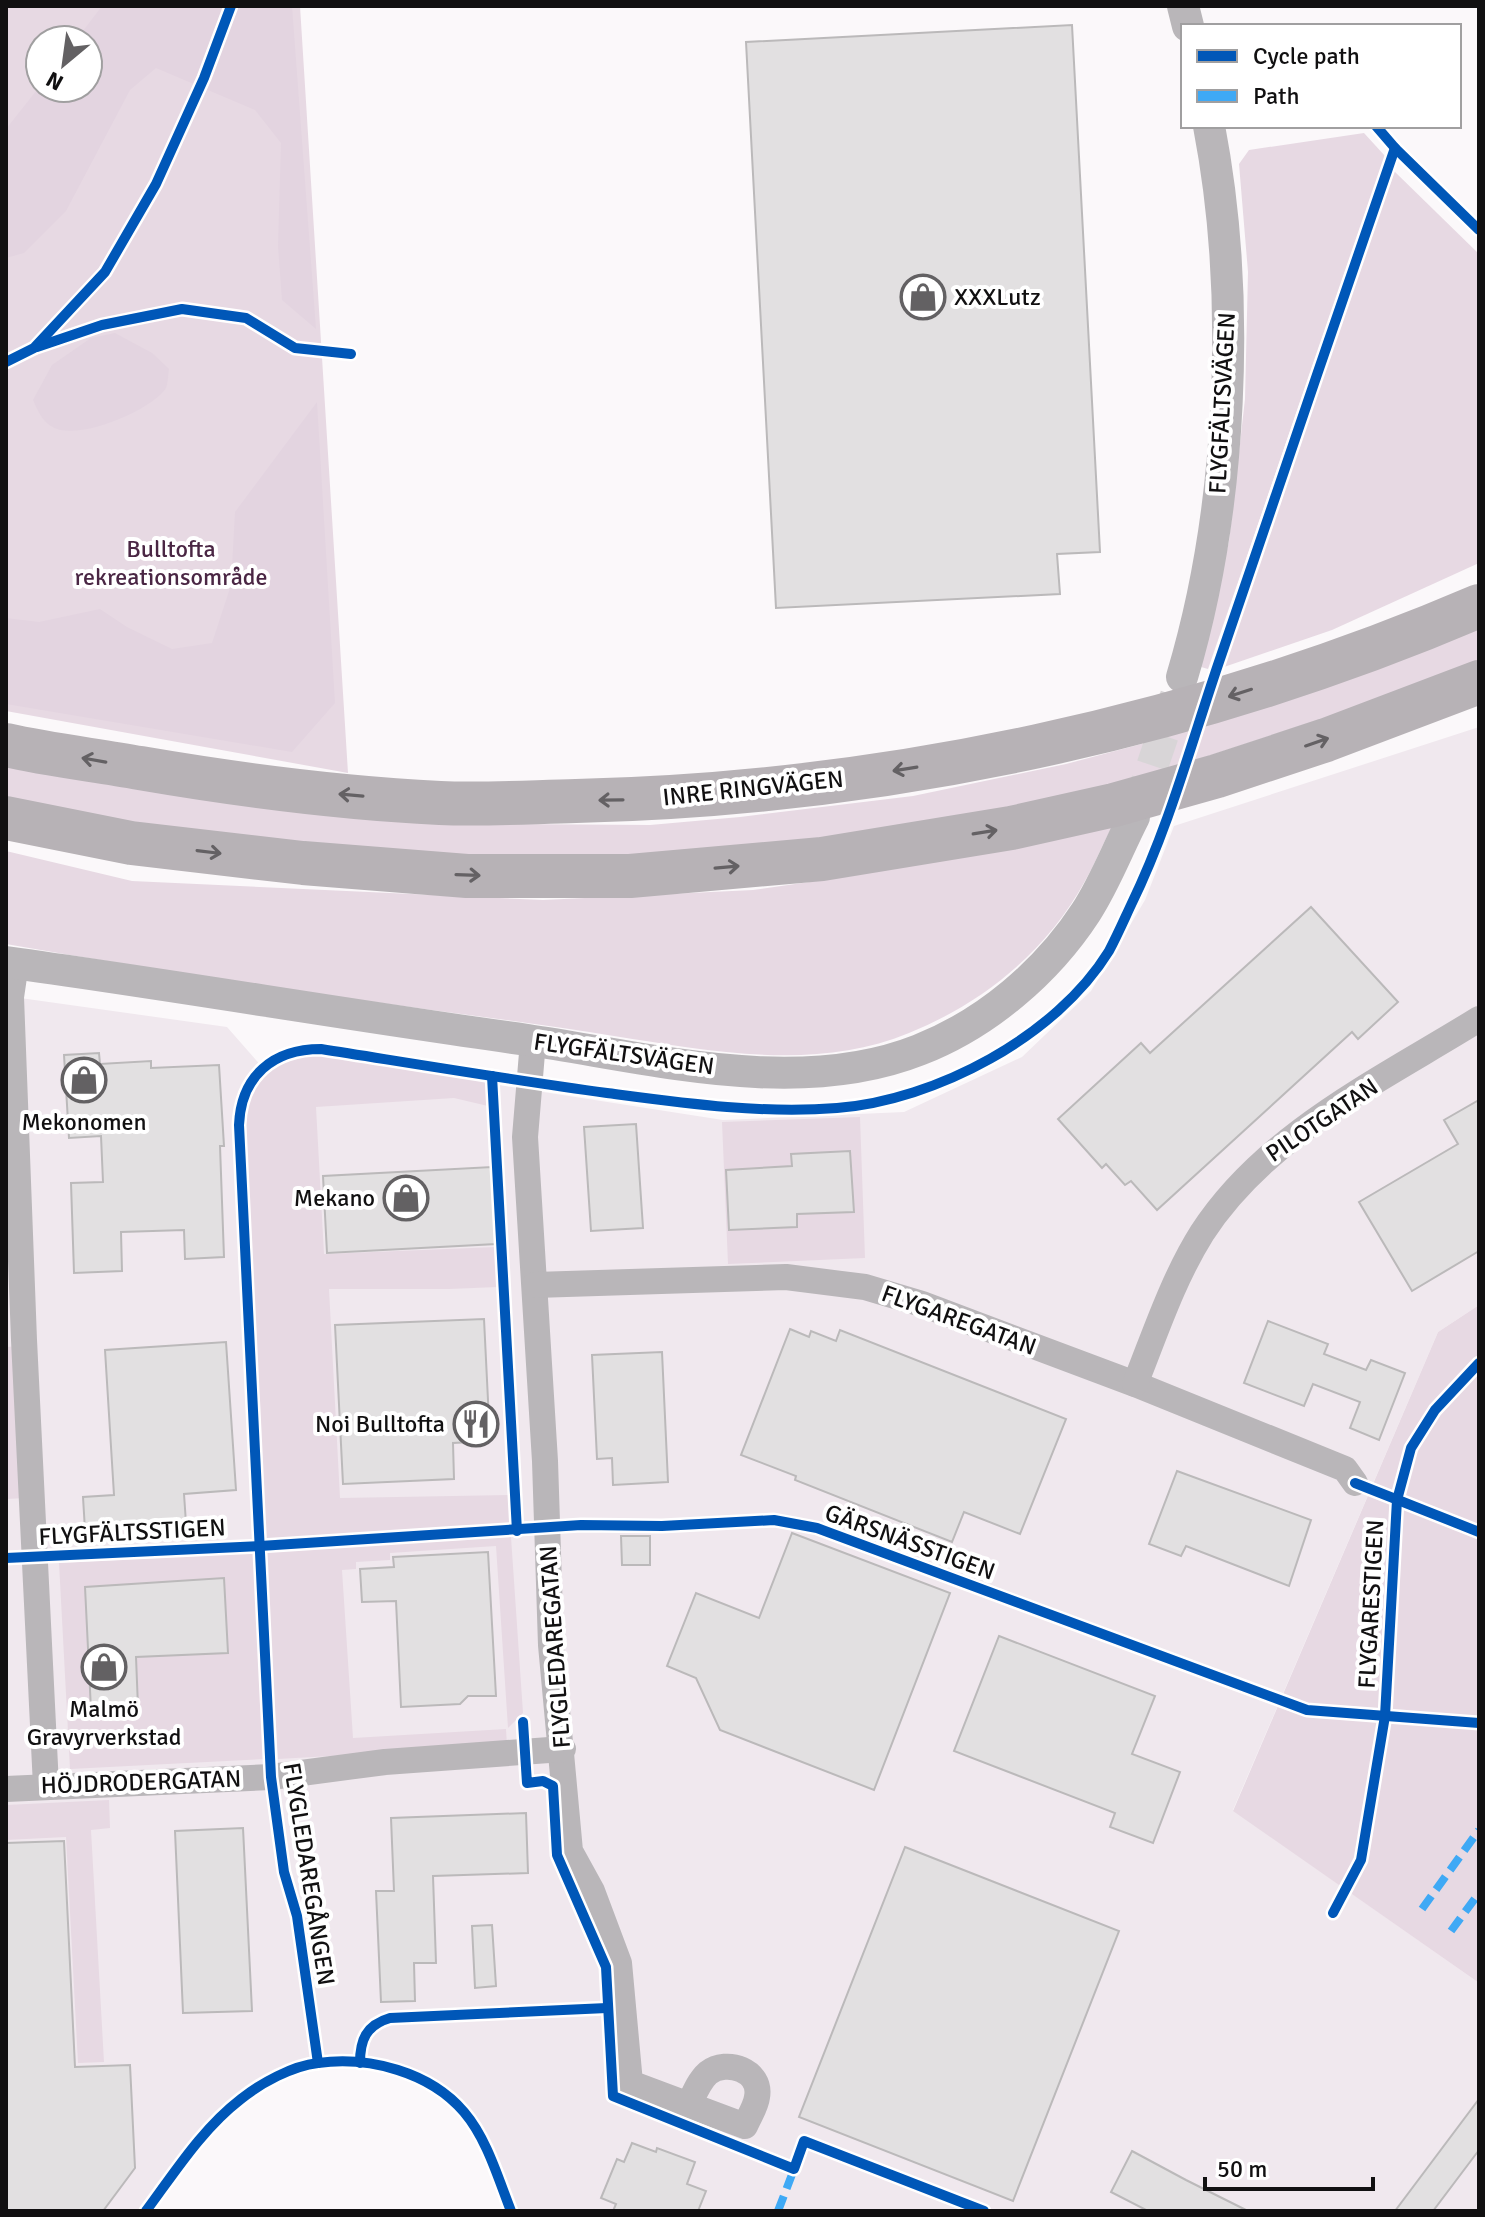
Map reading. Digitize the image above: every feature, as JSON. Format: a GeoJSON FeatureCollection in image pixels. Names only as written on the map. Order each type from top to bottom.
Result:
{"type":"FeatureCollection","features":[{"type":"Feature","properties":{"kind":"highway"},"geometry":{"type":"LineString","coordinates":[[1314,670],[1348,639],[1479,584]]}},
{"type":"Feature","properties":{"kind":"highway","name":"INRE RINGVÄGEN"},"geometry":{"type":"LineString","coordinates":[[6,745],[232,784],[442,803],[652,799],[772,789],[957,761],[1050,743],[1220,700],[1314,670],[1479,606]]}},
{"type":"Feature","properties":{"kind":"highway"},"geometry":{"type":"LineString","coordinates":[[6,818],[131,843],[303,863],[467,876],[644,875],[822,859],[1011,828],[1114,805],[1217,776],[1326,740],[1479,682]]}},
{"type":"Feature","properties":{"kind":"highway"},"geometry":{"type":"LineString","coordinates":[[1430,699],[1479,696]]}},
{"type":"Feature","properties":{"kind":"street","name":"FLYGFÄLTSVÄGEN"},"geometry":{"type":"LineString","coordinates":[[1182,677],[1209,564],[1222,474],[1226,266],[1209,128]]}},
{"type":"Feature","properties":{"kind":"street","name":"FLYGFÄLTSVÄGEN"},"geometry":{"type":"LineString","coordinates":[[11,962],[614,1055],[739,1070],[807,1071],[866,1065],[919,1050],[978,1020],[1044,966],[1086,911],[1134,817]]}},
{"type":"Feature","properties":{"kind":"street"},"geometry":{"type":"LineString","coordinates":[[11,962],[15,1341],[46,1786]]}},
{"type":"Feature","properties":{"kind":"street","name":"PILOTGATAN"},"geometry":{"type":"LineString","coordinates":[[1135,1384],[1170,1299],[1201,1235],[1227,1199],[1262,1160],[1302,1129],[1479,1019]]}},
{"type":"Feature","properties":{"kind":"street","name":"FLYGLEDAREGATAN"},"geometry":{"type":"LineString","coordinates":[[533,1041],[525,1137],[545,1461],[551,1645],[570,1851],[592,1891],[619,1963],[630,2083],[689,2105]]}},
{"type":"Feature","properties":{"kind":"street","name":"FLYGAREGATAN"},"geometry":{"type":"LineString","coordinates":[[535,1285],[786,1277],[856,1286],[922,1304],[1135,1384],[1345,1469],[1355,1483]]}},
{"type":"Feature","properties":{"kind":"street","name":"HÖJDRODERGATAN"},"geometry":{"type":"LineString","coordinates":[[6,1789],[271,1777],[385,1762],[563,1749]]}},
{"type":"Feature","properties":{"kind":"shaded area"},"geometry":{"type":"Polygon","coordinates":[[[102,6],[292,6],[316,329],[282,300],[278,246],[281,143],[255,110],[156,68],[130,90],[66,211],[24,253],[6,258],[6,129],[26,104],[104,104],[104,24],[88,24],[102,6]]]}},
{"type":"Feature","properties":{"kind":"shaded area"},"geometry":{"type":"Polygon","coordinates":[[[115,333],[152,353],[169,369],[166,388],[158,397],[129,415],[94,428],[62,430],[48,424],[33,400],[52,365],[91,338],[115,333]]]}},
{"type":"Feature","properties":{"kind":"shaded area"},"geometry":{"type":"Polygon","coordinates":[[[317,402],[335,703],[292,752],[6,704],[6,618],[39,622],[100,609],[127,627],[172,649],[212,643],[231,585],[235,512],[317,402]]]}},
{"type":"Feature","properties":{"kind":"shaded area"},"geometry":{"type":"Polygon","coordinates":[[[1479,727],[1479,1305],[1438,1332],[1233,1810],[1479,1983],[1479,2211],[511,2211],[480,2136],[465,2114],[444,2093],[405,2073],[383,2067],[363,2063],[318,2063],[287,2073],[240,2099],[206,2131],[145,2211],[6,2211],[6,996],[227,1027],[263,1068],[331,1059],[723,1120],[904,1112],[1022,1057],[1091,991],[1145,900],[1174,826],[1479,727]]]}},
{"type":"Feature","properties":{"kind":"green space","name":"Bulltofta rekreationsområde"},"geometry":{"type":"Polygon","coordinates":[[[6,6],[300,6],[348,773],[6,711],[6,6]]]}},
{"type":"Feature","properties":{"kind":"green space"},"geometry":{"type":"Polygon","coordinates":[[[1364,133],[1385,156],[1208,669],[1201,667],[1229,541],[1245,399],[1248,272],[1239,164],[1249,150],[1364,133]]]}},
{"type":"Feature","properties":{"kind":"green space"},"geometry":{"type":"Polygon","coordinates":[[[1393,170],[1479,254],[1479,563],[1332,630],[1224,667],[1393,170]]]}},
{"type":"Feature","properties":{"kind":"green space"},"geometry":{"type":"Polygon","coordinates":[[[1479,624],[1479,666],[1086,796],[739,851],[485,860],[203,835],[6,799],[6,761],[491,824],[650,825],[740,817],[913,796],[1066,764],[1149,742],[1479,624]]]}},
{"type":"Feature","properties":{"kind":"green space"},"geometry":{"type":"Polygon","coordinates":[[[1112,827],[1089,875],[1069,907],[1032,952],[1010,972],[962,1007],[936,1021],[873,1045],[837,1052],[763,1055],[725,1052],[256,985],[6,944],[6,851],[132,881],[543,900],[753,890],[851,876],[1112,827]]]}},
{"type":"Feature","properties":{"kind":"green space"},"geometry":{"type":"Polygon","coordinates":[[[308,1053],[485,1080],[488,1106],[454,1098],[316,1107],[324,1254],[496,1247],[498,1287],[329,1289],[340,1498],[509,1495],[510,1526],[265,1539],[242,1110],[253,1087],[266,1071],[284,1060],[308,1053]]]}},
{"type":"Feature","properties":{"kind":"green space"},"geometry":{"type":"Polygon","coordinates":[[[860,1117],[865,1258],[728,1264],[722,1122],[860,1117]]]}},
{"type":"Feature","properties":{"kind":"green space"},"geometry":{"type":"Polygon","coordinates":[[[1479,1305],[1479,1983],[1233,1811],[1438,1332],[1479,1305]]]}},
{"type":"Feature","properties":{"kind":"green space"},"geometry":{"type":"Polygon","coordinates":[[[20,1346],[27,1498],[6,1499],[6,1347],[20,1346]]]}},
{"type":"Feature","properties":{"kind":"green space"},"geometry":{"type":"Polygon","coordinates":[[[511,1537],[523,1713],[508,1728],[496,1546],[390,1553],[390,1560],[356,1562],[356,1569],[342,1570],[353,1738],[506,1729],[507,1746],[278,1759],[265,1551],[511,1537]]]}},
{"type":"Feature","properties":{"kind":"green space"},"geometry":{"type":"Polygon","coordinates":[[[254,1553],[265,1759],[70,1769],[59,1563],[254,1553]]]}},
{"type":"Feature","properties":{"kind":"green space"},"geometry":{"type":"Polygon","coordinates":[[[109,1800],[110,1828],[91,1830],[104,2062],[78,2063],[66,1837],[6,1840],[6,1805],[109,1800]]]}},
{"type":"Feature","properties":{"kind":"building","name":"XXXLutz"},"geometry":{"type":"Polygon","coordinates":[[[1072,25],[1100,552],[1057,554],[1060,594],[776,608],[746,42],[1072,25]]]}},
{"type":"Feature","properties":{"kind":"building"},"geometry":{"type":"Polygon","coordinates":[[[1311,907],[1398,1002],[1358,1039],[1352,1032],[1157,1210],[1131,1181],[1125,1185],[1106,1164],[1102,1168],[1058,1119],[1141,1043],[1150,1053],[1311,907]]]}},
{"type":"Feature","properties":{"kind":"building"},"geometry":{"type":"Polygon","coordinates":[[[99,1053],[100,1064],[151,1061],[151,1068],[219,1065],[224,1146],[220,1146],[224,1257],[185,1259],[184,1230],[121,1232],[122,1271],[74,1273],[71,1183],[103,1182],[101,1136],[69,1138],[64,1055],[99,1053]]]}},
{"type":"Feature","properties":{"kind":"building"},"geometry":{"type":"Polygon","coordinates":[[[1479,1100],[1479,1251],[1412,1291],[1359,1202],[1458,1144],[1444,1120],[1479,1100]]]}},
{"type":"Feature","properties":{"kind":"building"},"geometry":{"type":"Polygon","coordinates":[[[636,1124],[643,1228],[591,1231],[584,1127],[636,1124]]]}},
{"type":"Feature","properties":{"kind":"building"},"geometry":{"type":"Polygon","coordinates":[[[850,1151],[854,1212],[797,1214],[797,1227],[729,1230],[726,1170],[792,1166],[791,1154],[850,1151]]]}},
{"type":"Feature","properties":{"kind":"building"},"geometry":{"type":"Polygon","coordinates":[[[492,1167],[496,1244],[327,1253],[323,1176],[492,1167]]]}},
{"type":"Feature","properties":{"kind":"building"},"geometry":{"type":"Polygon","coordinates":[[[484,1319],[490,1441],[453,1443],[454,1479],[343,1484],[335,1325],[484,1319]]]}},
{"type":"Feature","properties":{"kind":"building"},"geometry":{"type":"Polygon","coordinates":[[[1268,1321],[1328,1344],[1324,1354],[1366,1370],[1371,1360],[1405,1373],[1379,1440],[1350,1428],[1360,1402],[1313,1384],[1304,1406],[1244,1383],[1268,1321]]]}},
{"type":"Feature","properties":{"kind":"building"},"geometry":{"type":"Polygon","coordinates":[[[790,1329],[809,1337],[811,1331],[836,1341],[840,1330],[1066,1419],[1020,1534],[964,1512],[952,1542],[795,1480],[796,1476],[741,1455],[790,1329]]]}},
{"type":"Feature","properties":{"kind":"building"},"geometry":{"type":"Polygon","coordinates":[[[226,1342],[236,1490],[184,1494],[186,1523],[85,1530],[83,1497],[114,1495],[105,1350],[226,1342]]]}},
{"type":"Feature","properties":{"kind":"building"},"geometry":{"type":"Polygon","coordinates":[[[662,1352],[668,1482],[613,1485],[612,1458],[597,1459],[592,1355],[662,1352]]]}},
{"type":"Feature","properties":{"kind":"building"},"geometry":{"type":"Polygon","coordinates":[[[1177,1471],[1311,1520],[1289,1586],[1186,1546],[1181,1556],[1149,1544],[1177,1471]]]}},
{"type":"Feature","properties":{"kind":"building"},"geometry":{"type":"Polygon","coordinates":[[[792,1533],[950,1593],[874,1790],[720,1730],[696,1678],[667,1666],[696,1593],[759,1618],[792,1533]]]}},
{"type":"Feature","properties":{"kind":"building"},"geometry":{"type":"Polygon","coordinates":[[[621,1536],[650,1536],[650,1565],[622,1565],[621,1536]]]}},
{"type":"Feature","properties":{"kind":"building"},"geometry":{"type":"Polygon","coordinates":[[[488,1552],[496,1696],[468,1696],[460,1704],[401,1707],[396,1601],[362,1602],[360,1569],[394,1567],[393,1557],[488,1552]]]}},
{"type":"Feature","properties":{"kind":"building"},"geometry":{"type":"Polygon","coordinates":[[[224,1578],[228,1653],[136,1657],[138,1707],[91,1710],[85,1587],[224,1578]]]}},
{"type":"Feature","properties":{"kind":"building"},"geometry":{"type":"Polygon","coordinates":[[[999,1636],[1155,1696],[1132,1754],[1180,1772],[1153,1843],[1110,1827],[1115,1813],[954,1751],[999,1636]]]}},
{"type":"Feature","properties":{"kind":"building"},"geometry":{"type":"Polygon","coordinates":[[[526,1813],[528,1873],[433,1876],[436,1963],[414,1963],[415,2001],[381,2002],[376,1891],[394,1891],[391,1818],[526,1813]]]}},
{"type":"Feature","properties":{"kind":"building"},"geometry":{"type":"Polygon","coordinates":[[[243,1828],[252,2011],[183,2013],[175,1831],[243,1828]]]}},
{"type":"Feature","properties":{"kind":"building"},"geometry":{"type":"Polygon","coordinates":[[[64,1841],[75,2067],[130,2065],[135,2168],[103,2211],[6,2211],[6,1843],[64,1841]]]}},
{"type":"Feature","properties":{"kind":"building"},"geometry":{"type":"Polygon","coordinates":[[[905,1847],[1119,1931],[1013,2201],[799,2117],[905,1847]]]}},
{"type":"Feature","properties":{"kind":"building"},"geometry":{"type":"Polygon","coordinates":[[[492,1925],[496,1986],[475,1988],[472,1926],[492,1925]]]}},
{"type":"Feature","properties":{"kind":"building"},"geometry":{"type":"Polygon","coordinates":[[[1479,2099],[1479,2150],[1433,2211],[1395,2211],[1479,2099]]]}},
{"type":"Feature","properties":{"kind":"building"},"geometry":{"type":"Polygon","coordinates":[[[632,2143],[656,2152],[657,2148],[695,2162],[687,2184],[706,2191],[698,2211],[613,2211],[616,2204],[601,2198],[617,2159],[624,2162],[632,2143]]]}},
{"type":"Feature","properties":{"kind":"building"},"geometry":{"type":"Polygon","coordinates":[[[1132,2151],[1248,2211],[1148,2211],[1111,2192],[1132,2151]]]}},
{"type":"Feature","properties":{"kind":"tunnel"},"geometry":{"type":"LineString","coordinates":[[1137,811],[1176,696]]}},
{"type":"Feature","properties":{"kind":"marked path"},"geometry":{"type":"LineString","coordinates":[[1422,1909],[1479,1830]]}},
{"type":"Feature","properties":{"kind":"marked path"},"geometry":{"type":"LineString","coordinates":[[1451,1931],[1479,1893]]}},
{"type":"Feature","properties":{"kind":"marked path"},"geometry":{"type":"LineString","coordinates":[[778,2211],[796,2164]]}},
{"type":"Feature","properties":{"kind":"cycle path"},"geometry":{"type":"LineString","coordinates":[[6,362],[34,348],[105,272],[156,184],[204,78],[231,6]]}},
{"type":"Feature","properties":{"kind":"cycle path"},"geometry":{"type":"LineString","coordinates":[[1378,128],[1479,230]]}},
{"type":"Feature","properties":{"kind":"cycle path","name":"FLYGLEDAREGÅNGEN"},"geometry":{"type":"LineString","coordinates":[[318,2063],[297,1916],[284,1872],[271,1777],[239,1125],[241,1108],[253,1079],[274,1060],[304,1050],[321,1049],[693,1104],[779,1110],[837,1108],[914,1092],[953,1077],[990,1059],[1058,1011],[1086,982],[1109,951],[1145,875],[1180,782],[1395,148]]}},
{"type":"Feature","properties":{"kind":"cycle path"},"geometry":{"type":"LineString","coordinates":[[37,347],[102,325],[182,309],[246,318],[295,348],[351,354]]}},
{"type":"Feature","properties":{"kind":"cycle path"},"geometry":{"type":"LineString","coordinates":[[492,1076],[517,1531]]}},
{"type":"Feature","properties":{"kind":"cycle path","name":"FLYGARESTIGEN"},"geometry":{"type":"LineString","coordinates":[[1333,1913],[1361,1860],[1385,1716],[1397,1500],[1411,1448],[1435,1410],[1479,1363]]}},
{"type":"Feature","properties":{"kind":"cycle path"},"geometry":{"type":"LineString","coordinates":[[1355,1483],[1479,1532]]}},
{"type":"Feature","properties":{"kind":"cycle path","name":"FLYGFÄLTSSTIGEN"},"geometry":{"type":"LineString","coordinates":[[6,1558],[260,1546],[581,1525],[662,1526],[774,1520],[817,1528],[1307,1710],[1479,1723]]}},
{"type":"Feature","properties":{"kind":"cycle path"},"geometry":{"type":"LineString","coordinates":[[523,1722],[527,1783],[543,1781],[553,1786],[557,1855],[606,1967],[613,2096],[794,2169],[804,2141],[984,2211]]}},
{"type":"Feature","properties":{"kind":"cycle path"},"geometry":{"type":"LineString","coordinates":[[360,2063],[366,2034],[375,2025],[390,2018],[607,2008]]}},
{"type":"Feature","properties":{"kind":"cycle path"},"geometry":{"type":"LineString","coordinates":[[146,2211],[201,2137],[241,2099],[287,2071],[338,2061],[397,2070],[434,2086],[450,2098],[479,2134],[511,2211]]}},
{"type":"Feature","properties":{"kind":"place","name":"XXXLutz"},"geometry":{"type":"Point","coordinates":[923,297]}},
{"type":"Feature","properties":{"kind":"place","name":"Mekonomen"},"geometry":{"type":"Point","coordinates":[84,1080]}},
{"type":"Feature","properties":{"kind":"place","name":"Mekano"},"geometry":{"type":"Point","coordinates":[406,1198]}},
{"type":"Feature","properties":{"kind":"place","name":"Noi Bulltofta"},"geometry":{"type":"Point","coordinates":[476,1424]}},
{"type":"Feature","properties":{"kind":"place","name":"Malmö Gravyrverkstad"},"geometry":{"type":"Point","coordinates":[104,1667]}}]}
